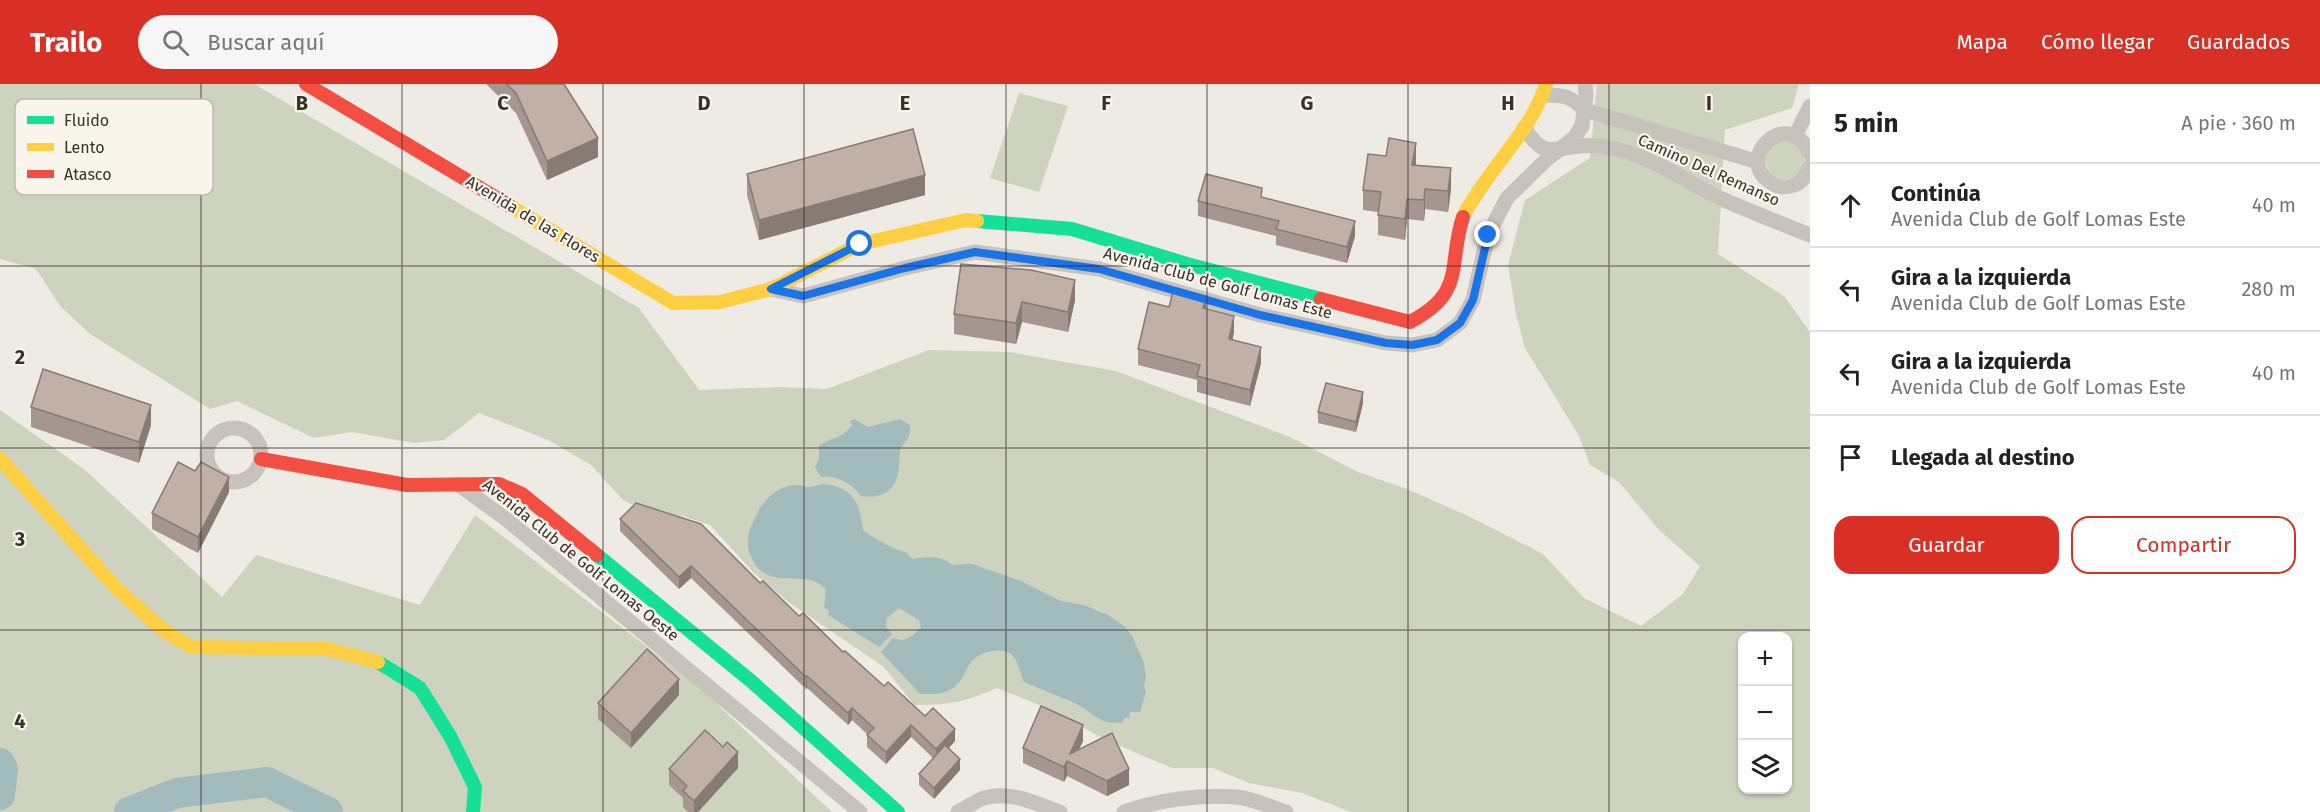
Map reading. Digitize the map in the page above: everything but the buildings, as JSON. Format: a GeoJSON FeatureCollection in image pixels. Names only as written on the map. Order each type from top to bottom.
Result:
{"type":"FeatureCollection","features":[{"type":"Feature","properties":{"kind":"street","name":"Avenida de las Flores"},"geometry":{"type":"LineString","coordinates":[[306,84],[673,303],[720,302],[771,289]]}},
{"type":"Feature","properties":{"kind":"street","name":"Avenida Club de Golf Lomas Este"},"geometry":{"type":"LineString","coordinates":[[771,289],[803,296],[905,268],[975,252],[1099,269],[1260,315],[1386,343],[1412,345],[1437,340],[1460,323],[1473,300],[1488,235],[1507,198],[1556,151],[1574,138],[1582,126],[1587,94],[1585,84]]}},
{"type":"Feature","properties":{"kind":"street","name":"Avenida Club de Golf Lomas Este"},"geometry":{"type":"LineString","coordinates":[[771,289],[860,244],[966,220],[1072,229],[1187,264],[1410,322],[1428,314],[1442,301],[1453,277],[1463,217],[1486,177],[1524,128],[1545,90]]}},
{"type":"Feature","properties":{"kind":"street"},"geometry":{"type":"LineString","coordinates":[[1545,90],[1574,99],[1585,110],[1758,162]]}},
{"type":"Feature","properties":{"kind":"street"},"geometry":{"type":"LineString","coordinates":[[1794,136],[1810,106]]}},
{"type":"Feature","properties":{"kind":"street"},"geometry":{"type":"LineString","coordinates":[[1524,128],[1538,145],[1547,150],[1556,151]]}},
{"type":"Feature","properties":{"kind":"street"},"geometry":{"type":"LineString","coordinates":[[1810,154],[1805,144],[1794,136],[1784,134],[1774,136],[1765,142],[1758,162],[1766,179],[1774,185],[1784,187],[1806,181],[1810,166]]}},
{"type":"Feature","properties":{"kind":"street","name":"Camino Del Remanso"},"geometry":{"type":"LineString","coordinates":[[1556,151],[1581,145],[1611,148],[1643,157],[1724,200],[1810,235]]}},
{"type":"Feature","properties":{"kind":"street"},"geometry":{"type":"LineString","coordinates":[[0,459],[117,589],[163,630],[191,647],[328,649],[378,661],[420,688],[450,736],[475,787],[473,812]]}},
{"type":"Feature","properties":{"kind":"street"},"geometry":{"type":"LineString","coordinates":[[261,459],[406,485],[459,486]]}},
{"type":"Feature","properties":{"kind":"street","name":"Avenida Club de Golf Lomas Oeste"},"geometry":{"type":"LineString","coordinates":[[459,486],[500,484],[522,494],[751,681],[898,812]]}},
{"type":"Feature","properties":{"kind":"street","name":"Avenida Club de Golf Lomas Oeste"},"geometry":{"type":"LineString","coordinates":[[459,486],[506,519],[860,812]]}},
{"type":"Feature","properties":{"kind":"street"},"geometry":{"type":"LineString","coordinates":[[958,812],[984,798],[997,796],[1017,797],[1060,812]]}},
{"type":"Feature","properties":{"kind":"street"},"geometry":{"type":"LineString","coordinates":[[1124,812],[1139,807],[1207,797],[1238,797],[1286,812]]}},
{"type":"Feature","properties":{"kind":"green space"},"geometry":{"type":"Polygon","coordinates":[[[0,84],[254,84],[639,308],[699,390],[780,387],[827,389],[929,350],[1009,352],[1116,371],[1290,437],[1358,472],[1407,489],[1468,516],[1543,554],[1584,598],[1641,626],[1683,594],[1700,566],[1659,530],[1619,482],[1590,465],[1578,434],[1525,348],[1516,314],[1508,265],[1525,200],[1590,158],[1597,84],[1799,84],[1792,108],[1725,130],[1718,254],[1784,296],[1810,332],[1810,812],[1351,812],[1302,793],[1249,783],[1213,768],[1172,768],[1108,741],[1044,707],[997,688],[957,702],[914,705],[884,667],[791,604],[754,573],[710,525],[683,516],[648,512],[623,500],[591,465],[548,440],[479,413],[444,440],[414,443],[352,432],[314,438],[237,401],[210,409],[90,334],[60,306],[36,269],[0,259],[0,84]]]}},
{"type":"Feature","properties":{"kind":"green space"},"geometry":{"type":"Polygon","coordinates":[[[1019,93],[1068,106],[1039,192],[990,178],[1019,93]]]}},
{"type":"Feature","properties":{"kind":"green space"},"geometry":{"type":"Polygon","coordinates":[[[1785,141],[1799,146],[1804,160],[1799,174],[1785,179],[1771,174],[1766,160],[1771,146],[1785,141]]]}},
{"type":"Feature","properties":{"kind":"green space"},"geometry":{"type":"Polygon","coordinates":[[[0,410],[85,470],[222,597],[256,555],[420,605],[475,515],[698,686],[832,812],[0,812],[0,410]]]}},
{"type":"Feature","properties":{"kind":"water"},"geometry":{"type":"Polygon","coordinates":[[[854,419],[868,427],[900,419],[910,425],[908,437],[900,451],[898,474],[892,487],[883,494],[861,496],[843,481],[832,477],[821,477],[815,467],[819,458],[819,446],[843,434],[852,426],[850,421],[854,419]]]}},
{"type":"Feature","properties":{"kind":"water"},"geometry":{"type":"Polygon","coordinates":[[[823,484],[841,489],[853,498],[860,512],[863,530],[884,543],[906,552],[912,559],[933,558],[952,565],[972,564],[1021,581],[1061,601],[1084,605],[1108,615],[1125,627],[1132,636],[1144,663],[1146,692],[1140,712],[1130,712],[1129,718],[1124,718],[1123,722],[1101,720],[1078,705],[1024,682],[1013,656],[998,650],[975,658],[960,681],[948,691],[938,694],[920,694],[881,652],[893,638],[906,639],[921,628],[919,620],[899,608],[887,618],[886,627],[892,634],[879,647],[828,615],[829,611],[824,608],[826,589],[807,580],[767,575],[758,568],[749,553],[749,531],[760,508],[769,497],[788,486],[809,487],[823,484]]]}},
{"type":"Feature","properties":{"kind":"waterway"},"geometry":{"type":"LineString","coordinates":[[0,763],[3,769],[0,795]]}},
{"type":"Feature","properties":{"kind":"waterway"},"geometry":{"type":"LineString","coordinates":[[129,812],[177,793],[267,782],[328,812]]}},
{"type":"Feature","properties":{"kind":"traffic: fast"},"geometry":{"type":"LineString","coordinates":[[977,221],[1072,229],[1187,264],[1321,299]]}},
{"type":"Feature","properties":{"kind":"traffic: fast"},"geometry":{"type":"LineString","coordinates":[[597,555],[751,681],[898,812]]}},
{"type":"Feature","properties":{"kind":"traffic: fast"},"geometry":{"type":"LineString","coordinates":[[378,662],[420,688],[450,736],[475,787],[473,812]]}},
{"type":"Feature","properties":{"kind":"traffic: slow"},"geometry":{"type":"LineString","coordinates":[[1463,217],[1525,127],[1546,84]]}},
{"type":"Feature","properties":{"kind":"traffic: slow"},"geometry":{"type":"LineString","coordinates":[[510,206],[673,303],[720,302],[771,289],[860,244],[966,220],[977,221]]}},
{"type":"Feature","properties":{"kind":"traffic: slow"},"geometry":{"type":"LineString","coordinates":[[0,459],[117,589],[163,630],[191,647],[328,649],[378,662]]}},
{"type":"Feature","properties":{"kind":"traffic: jam"},"geometry":{"type":"LineString","coordinates":[[306,84],[510,206]]}},
{"type":"Feature","properties":{"kind":"traffic: jam"},"geometry":{"type":"LineString","coordinates":[[1321,299],[1410,322],[1428,311],[1448,289],[1463,217]]}},
{"type":"Feature","properties":{"kind":"traffic: jam"},"geometry":{"type":"LineString","coordinates":[[261,459],[407,485],[499,484],[522,494],[597,555]]}},
{"type":"Feature","properties":{"kind":"route"},"geometry":{"type":"LineString","coordinates":[[860,244],[771,289],[803,296],[905,268],[975,252],[1099,269],[1260,315],[1386,343],[1412,345],[1437,340],[1460,323],[1473,300],[1488,235]]}}]}
